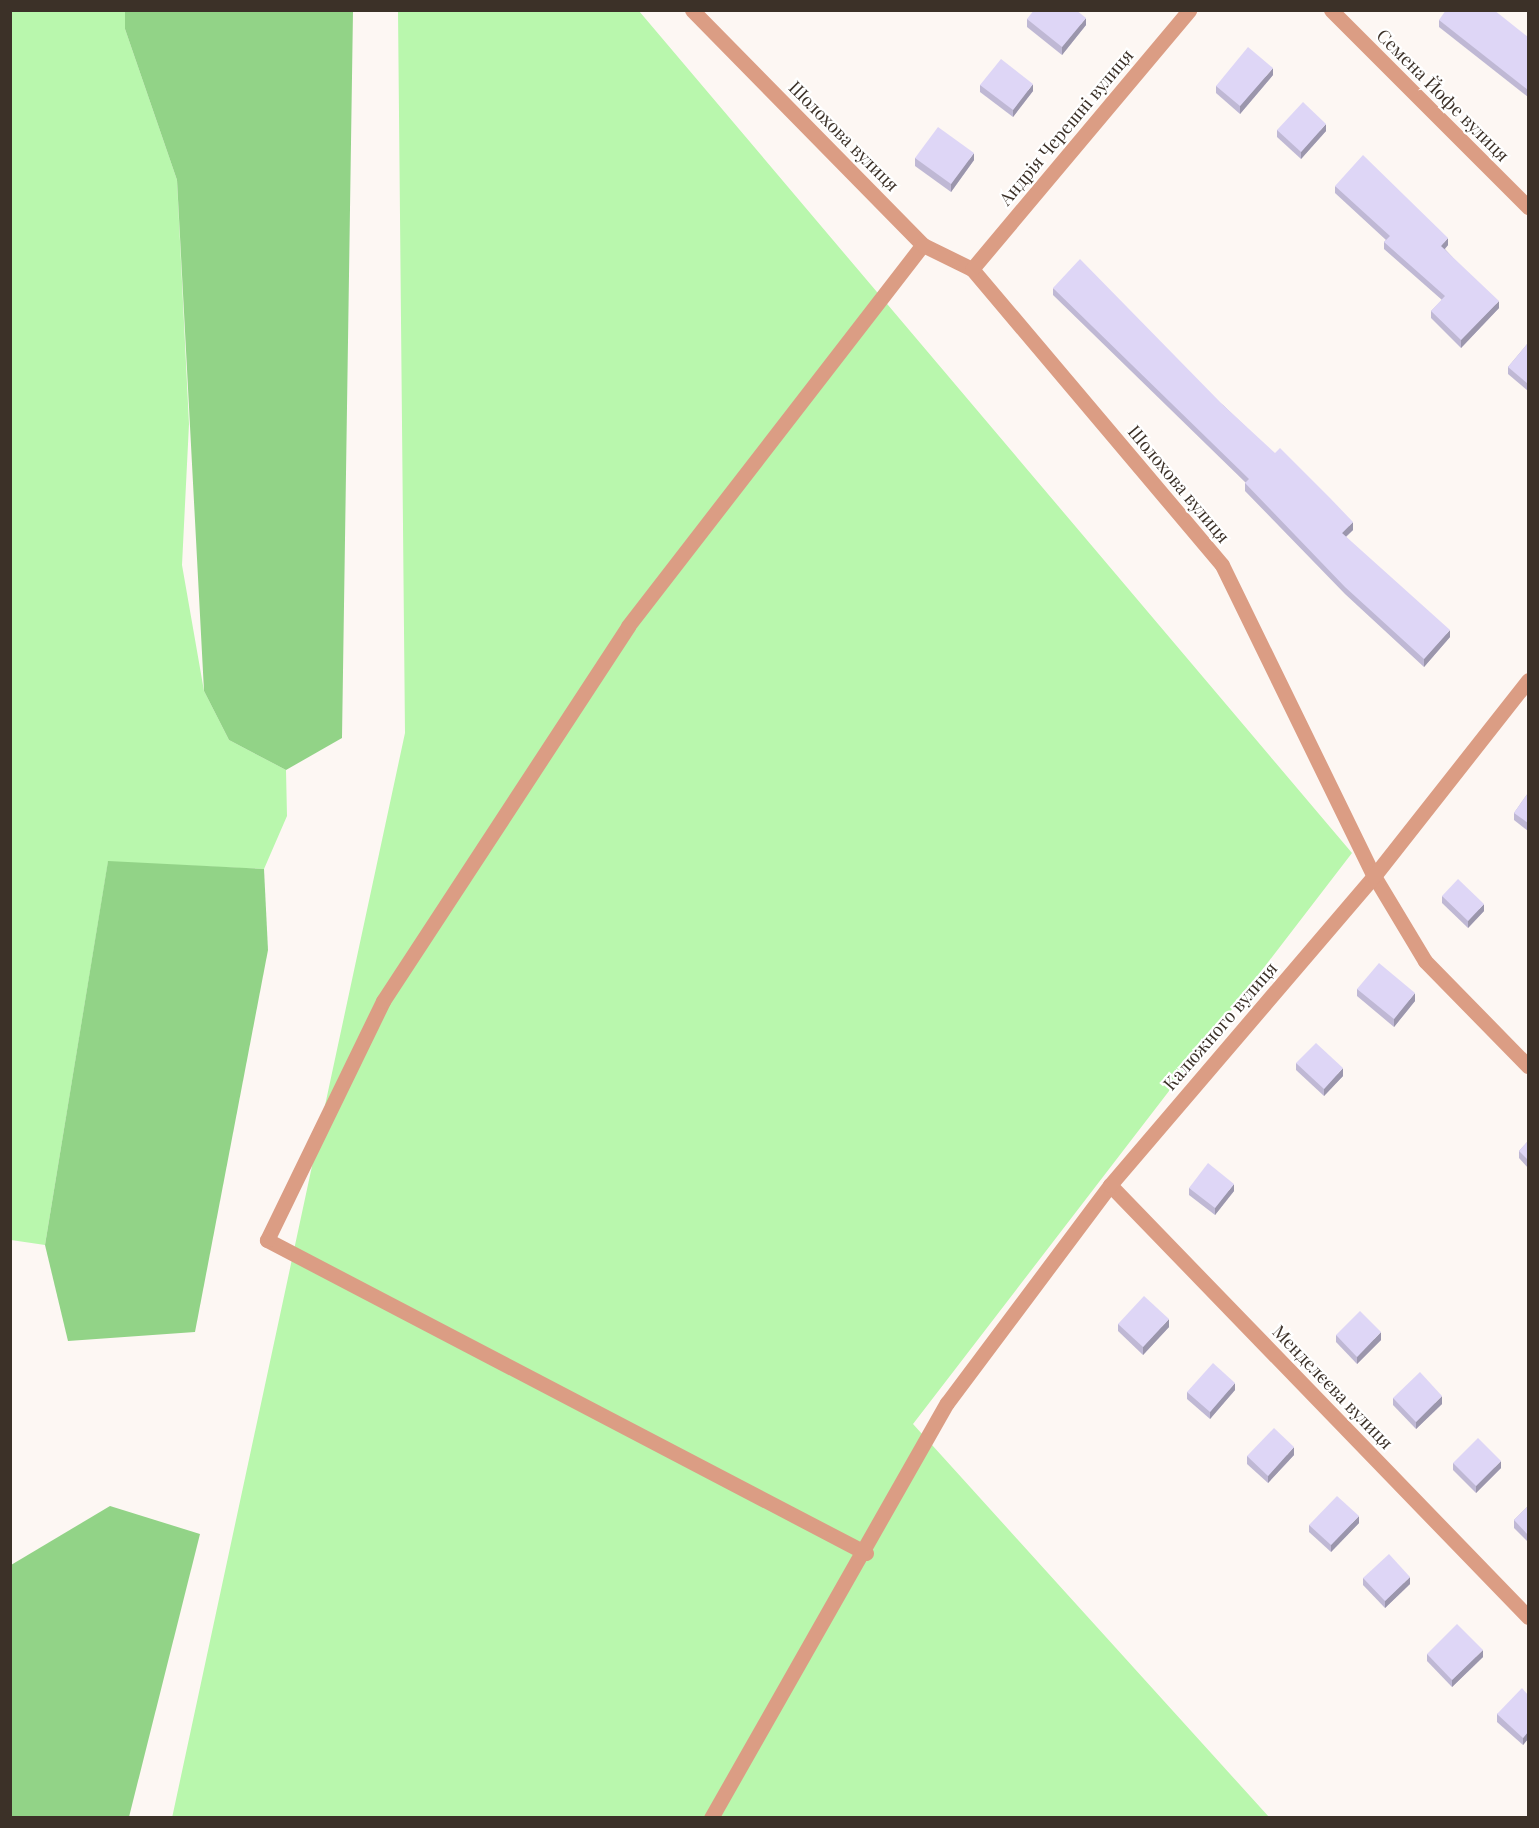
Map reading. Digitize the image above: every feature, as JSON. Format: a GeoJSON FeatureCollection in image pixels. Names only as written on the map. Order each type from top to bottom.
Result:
{"type":"FeatureCollection","features":[{"type":"Feature","properties":{"kind":"street","name":"Шолохова вулиця"},"geometry":{"type":"LineString","coordinates":[[692,10],[922,245],[972,269],[1222,565],[1374,876],[1425,961],[1528,1066]]}},
{"type":"Feature","properties":{"kind":"street","name":"Андрія Черешні вулиця"},"geometry":{"type":"LineString","coordinates":[[972,269],[1189,10]]}},
{"type":"Feature","properties":{"kind":"street","name":"Семена Йофе вулиця"},"geometry":{"type":"LineString","coordinates":[[1331,10],[1528,207]]}},
{"type":"Feature","properties":{"kind":"street"},"geometry":{"type":"LineString","coordinates":[[866,1553],[267,1240],[383,1001],[628,626],[922,245]]}},
{"type":"Feature","properties":{"kind":"street","name":"Калюжного вулиця"},"geometry":{"type":"LineString","coordinates":[[711,1818],[866,1553],[947,1403],[1110,1185],[1374,876],[1528,680]]}},
{"type":"Feature","properties":{"kind":"street","name":"Менделєєва вулиця"},"geometry":{"type":"LineString","coordinates":[[1110,1185],[1528,1617]]}},
{"type":"Feature","properties":{"kind":"green space"},"geometry":{"type":"Polygon","coordinates":[[[11,11],[125,11],[125,29],[177,180],[189,424],[182,565],[204,691],[229,740],[286,770],[287,816],[264,869],[108,862],[45,1245],[11,1240],[11,11]]]}},
{"type":"Feature","properties":{"kind":"green space"},"geometry":{"type":"Polygon","coordinates":[[[125,11],[353,11],[342,738],[286,770],[229,740],[204,691],[177,180],[125,29],[125,11]]]}},
{"type":"Feature","properties":{"kind":"green space"},"geometry":{"type":"Polygon","coordinates":[[[398,11],[639,11],[1352,853],[913,1424],[1269,1817],[172,1818],[405,733],[398,11]]]}},
{"type":"Feature","properties":{"kind":"green space"},"geometry":{"type":"Polygon","coordinates":[[[108,861],[264,869],[268,950],[195,1332],[68,1341],[45,1245],[108,861]]]}},
{"type":"Feature","properties":{"kind":"green space"},"geometry":{"type":"Polygon","coordinates":[[[110,1506],[200,1534],[129,1817],[11,1817],[11,1565],[110,1506]]]}},
{"type":"Feature","properties":{"kind":"building"},"geometry":{"type":"Polygon","coordinates":[[[1034,10],[1076,10],[1086,18],[1062,47],[1027,19],[1034,10]]]}},
{"type":"Feature","properties":{"kind":"building"},"geometry":{"type":"Polygon","coordinates":[[[1446,10],[1494,10],[1528,37],[1528,90],[1439,20],[1446,10]]]}},
{"type":"Feature","properties":{"kind":"building"},"geometry":{"type":"Polygon","coordinates":[[[1248,47],[1273,68],[1240,106],[1216,86],[1248,47]]]}},
{"type":"Feature","properties":{"kind":"building"},"geometry":{"type":"Polygon","coordinates":[[[1001,59],[1033,84],[1013,110],[980,85],[1001,59]]]}},
{"type":"Feature","properties":{"kind":"building"},"geometry":{"type":"Polygon","coordinates":[[[1303,102],[1326,124],[1301,152],[1277,130],[1303,102]]]}},
{"type":"Feature","properties":{"kind":"building"},"geometry":{"type":"Polygon","coordinates":[[[938,127],[974,153],[951,184],[915,158],[938,127]]]}},
{"type":"Feature","properties":{"kind":"building"},"geometry":{"type":"Polygon","coordinates":[[[1363,155],[1448,238],[1441,246],[1499,301],[1461,340],[1431,311],[1445,296],[1384,242],[1390,236],[1335,186],[1363,155]]]}},
{"type":"Feature","properties":{"kind":"building"},"geometry":{"type":"Polygon","coordinates":[[[1080,259],[1223,405],[1275,453],[1280,448],[1330,498],[1353,522],[1342,533],[1450,630],[1424,659],[1345,587],[1245,483],[1249,479],[1053,288],[1080,259]]]}},
{"type":"Feature","properties":{"kind":"building"},"geometry":{"type":"Polygon","coordinates":[[[1528,343],[1528,384],[1508,367],[1528,343]]]}},
{"type":"Feature","properties":{"kind":"building"},"geometry":{"type":"Polygon","coordinates":[[[1528,793],[1528,823],[1514,813],[1528,793]]]}},
{"type":"Feature","properties":{"kind":"building"},"geometry":{"type":"Polygon","coordinates":[[[1458,879],[1484,904],[1468,921],[1442,896],[1458,879]]]}},
{"type":"Feature","properties":{"kind":"building"},"geometry":{"type":"Polygon","coordinates":[[[1379,963],[1415,993],[1394,1019],[1357,989],[1379,963]]]}},
{"type":"Feature","properties":{"kind":"building"},"geometry":{"type":"Polygon","coordinates":[[[1316,1043],[1343,1068],[1324,1089],[1296,1063],[1316,1043]]]}},
{"type":"Feature","properties":{"kind":"building"},"geometry":{"type":"Polygon","coordinates":[[[1528,1141],[1528,1160],[1519,1151],[1528,1141]]]}},
{"type":"Feature","properties":{"kind":"building"},"geometry":{"type":"Polygon","coordinates":[[[1208,1163],[1234,1184],[1215,1208],[1189,1188],[1208,1163]]]}},
{"type":"Feature","properties":{"kind":"building"},"geometry":{"type":"Polygon","coordinates":[[[1144,1296],[1169,1319],[1143,1347],[1118,1324],[1144,1296]]]}},
{"type":"Feature","properties":{"kind":"building"},"geometry":{"type":"Polygon","coordinates":[[[1360,1311],[1381,1332],[1357,1357],[1336,1335],[1360,1311]]]}},
{"type":"Feature","properties":{"kind":"building"},"geometry":{"type":"Polygon","coordinates":[[[1213,1363],[1235,1383],[1210,1412],[1187,1392],[1213,1363]]]}},
{"type":"Feature","properties":{"kind":"building"},"geometry":{"type":"Polygon","coordinates":[[[1420,1372],[1442,1396],[1416,1422],[1393,1398],[1420,1372]]]}},
{"type":"Feature","properties":{"kind":"building"},"geometry":{"type":"Polygon","coordinates":[[[1274,1428],[1294,1447],[1268,1476],[1247,1456],[1274,1428]]]}},
{"type":"Feature","properties":{"kind":"building"},"geometry":{"type":"Polygon","coordinates":[[[1478,1438],[1501,1461],[1476,1486],[1453,1463],[1478,1438]]]}},
{"type":"Feature","properties":{"kind":"building"},"geometry":{"type":"Polygon","coordinates":[[[1337,1496],[1359,1516],[1331,1545],[1309,1525],[1337,1496]]]}},
{"type":"Feature","properties":{"kind":"building"},"geometry":{"type":"Polygon","coordinates":[[[1528,1506],[1528,1535],[1514,1520],[1528,1506]]]}},
{"type":"Feature","properties":{"kind":"building"},"geometry":{"type":"Polygon","coordinates":[[[1389,1554],[1410,1577],[1385,1601],[1363,1578],[1389,1554]]]}},
{"type":"Feature","properties":{"kind":"building"},"geometry":{"type":"Polygon","coordinates":[[[1457,1624],[1483,1650],[1452,1680],[1427,1654],[1457,1624]]]}},
{"type":"Feature","properties":{"kind":"building"},"geometry":{"type":"Polygon","coordinates":[[[1522,1688],[1528,1695],[1528,1732],[1523,1738],[1497,1714],[1522,1688]]]}}]}
